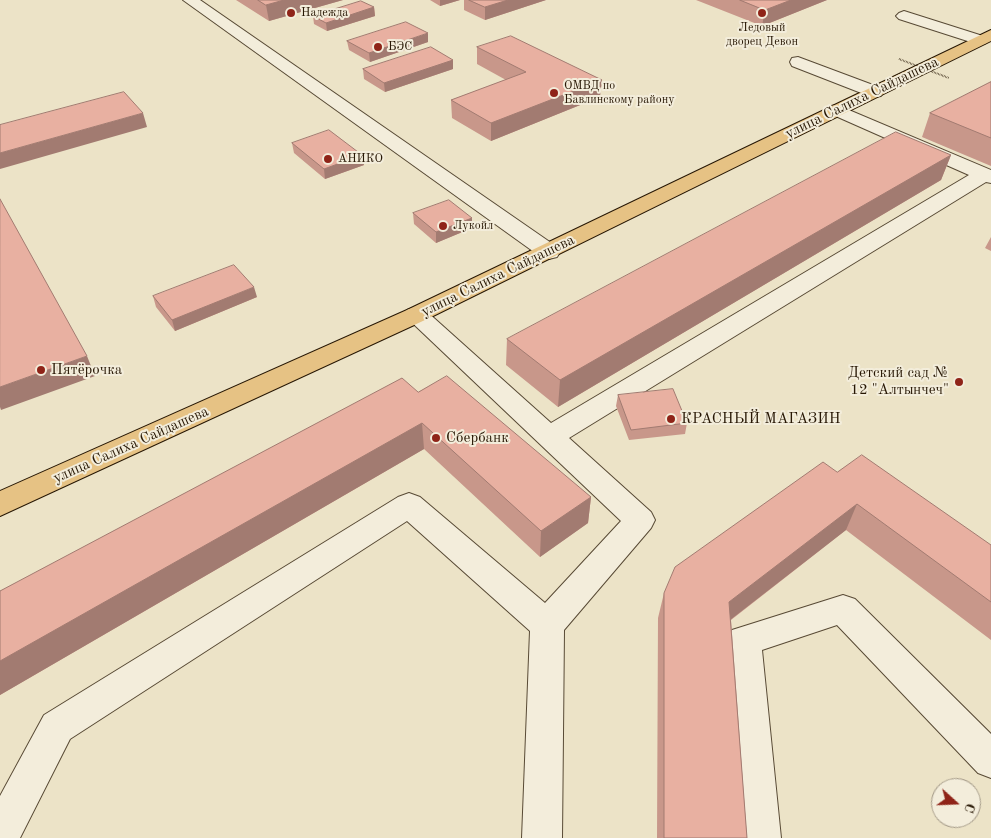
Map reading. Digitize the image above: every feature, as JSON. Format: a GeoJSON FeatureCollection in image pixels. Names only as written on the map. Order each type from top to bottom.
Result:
{"type":"FeatureCollection","features":[{"type":"Feature","properties":{"kind":"highway","name":"улица Салиха Сайдашева"},"geometry":{"type":"LineString","coordinates":[[0,504],[416,315],[986,38]]}},
{"type":"Feature","properties":{"kind":"street"},"geometry":{"type":"LineString","coordinates":[[190,0],[549,252]]}},
{"type":"Feature","properties":{"kind":"street"},"geometry":{"type":"LineString","coordinates":[[904,16],[986,38]]}},
{"type":"Feature","properties":{"kind":"street"},"geometry":{"type":"LineString","coordinates":[[798,62],[875,92]]}},
{"type":"Feature","properties":{"kind":"street"},"geometry":{"type":"LineString","coordinates":[[837,110],[987,175]]}},
{"type":"Feature","properties":{"kind":"street"},"geometry":{"type":"LineString","coordinates":[[550,437],[987,175]]}},
{"type":"Feature","properties":{"kind":"street"},"geometry":{"type":"LineString","coordinates":[[416,315],[640,520],[546,625],[542,838]]}},
{"type":"Feature","properties":{"kind":"street"},"geometry":{"type":"LineString","coordinates":[[0,836],[57,727],[409,504],[546,625]]}},
{"type":"Feature","properties":{"kind":"street"},"geometry":{"type":"LineString","coordinates":[[761,838],[744,641],[843,608],[991,760]]}},
{"type":"Feature","properties":{"kind":"path"},"geometry":{"type":"LineString","coordinates":[[899,59],[948,78]]}},
{"type":"Feature","properties":{"kind":"building"},"geometry":{"type":"Polygon","coordinates":[[[258,0],[284,0],[266,5],[258,0]]]}},
{"type":"Feature","properties":{"kind":"building"},"geometry":{"type":"Polygon","coordinates":[[[469,0],[508,0],[485,7],[469,0]]]}},
{"type":"Feature","properties":{"kind":"building"},"geometry":{"type":"Polygon","coordinates":[[[740,0],[791,0],[765,10],[740,0]]]}},
{"type":"Feature","properties":{"kind":"building"},"geometry":{"type":"Polygon","coordinates":[[[361,1],[374,7],[326,23],[313,16],[361,1]]]}},
{"type":"Feature","properties":{"kind":"building"},"geometry":{"type":"Polygon","coordinates":[[[406,22],[428,33],[369,53],[347,41],[406,22]]]}},
{"type":"Feature","properties":{"kind":"building"},"geometry":{"type":"Polygon","coordinates":[[[511,36],[602,80],[491,123],[451,100],[526,72],[477,47],[511,36]]]}},
{"type":"Feature","properties":{"kind":"building"},"geometry":{"type":"Polygon","coordinates":[[[431,47],[453,60],[384,83],[363,69],[431,47]]]}},
{"type":"Feature","properties":{"kind":"building"},"geometry":{"type":"Polygon","coordinates":[[[991,82],[991,138],[930,113],[991,82]]]}},
{"type":"Feature","properties":{"kind":"building"},"geometry":{"type":"Polygon","coordinates":[[[124,92],[143,113],[0,153],[0,125],[124,92]]]}},
{"type":"Feature","properties":{"kind":"building"},"geometry":{"type":"Polygon","coordinates":[[[329,130],[362,155],[324,169],[292,143],[329,130]]]}},
{"type":"Feature","properties":{"kind":"building"},"geometry":{"type":"Polygon","coordinates":[[[896,132],[951,155],[560,380],[507,339],[896,132]]]}},
{"type":"Feature","properties":{"kind":"building"},"geometry":{"type":"Polygon","coordinates":[[[0,199],[87,356],[0,387],[0,199]]]}},
{"type":"Feature","properties":{"kind":"building"},"geometry":{"type":"Polygon","coordinates":[[[449,200],[472,218],[436,232],[413,213],[449,200]]]}},
{"type":"Feature","properties":{"kind":"building"},"geometry":{"type":"Polygon","coordinates":[[[234,265],[254,287],[172,320],[153,296],[234,265]]]}},
{"type":"Feature","properties":{"kind":"building"},"geometry":{"type":"Polygon","coordinates":[[[447,376],[591,497],[541,531],[422,423],[0,661],[0,591],[402,378],[418,392],[447,376]]]}},
{"type":"Feature","properties":{"kind":"building"},"geometry":{"type":"Polygon","coordinates":[[[673,389],[687,423],[631,430],[618,395],[673,389]]]}},
{"type":"Feature","properties":{"kind":"building"},"geometry":{"type":"Polygon","coordinates":[[[862,455],[991,545],[991,602],[857,504],[729,602],[747,838],[664,838],[664,593],[675,567],[823,462],[837,472],[862,455]]]}},
{"type":"Feature","properties":{"kind":"place","name":"Надежда"},"geometry":{"type":"Point","coordinates":[291,13]}},
{"type":"Feature","properties":{"kind":"place","name":"Ледовый дворец Девон"},"geometry":{"type":"Point","coordinates":[762,13]}},
{"type":"Feature","properties":{"kind":"place","name":"БЭС"},"geometry":{"type":"Point","coordinates":[378,47]}},
{"type":"Feature","properties":{"kind":"place","name":"ОМВД по Бавлинскому району"},"geometry":{"type":"Point","coordinates":[554,93]}},
{"type":"Feature","properties":{"kind":"place","name":"АНИКО"},"geometry":{"type":"Point","coordinates":[328,159]}},
{"type":"Feature","properties":{"kind":"place","name":"Лукойл"},"geometry":{"type":"Point","coordinates":[443,226]}},
{"type":"Feature","properties":{"kind":"place","name":"Пятёрочка"},"geometry":{"type":"Point","coordinates":[41,370]}},
{"type":"Feature","properties":{"kind":"place","name":"Детский сад № 12 \"Алтынчеч\""},"geometry":{"type":"Point","coordinates":[959,382]}},
{"type":"Feature","properties":{"kind":"place","name":"КРАСНЫЙ МАГАЗИН"},"geometry":{"type":"Point","coordinates":[671,419]}},
{"type":"Feature","properties":{"kind":"place","name":"Сбербанк"},"geometry":{"type":"Point","coordinates":[436,438]}}]}
